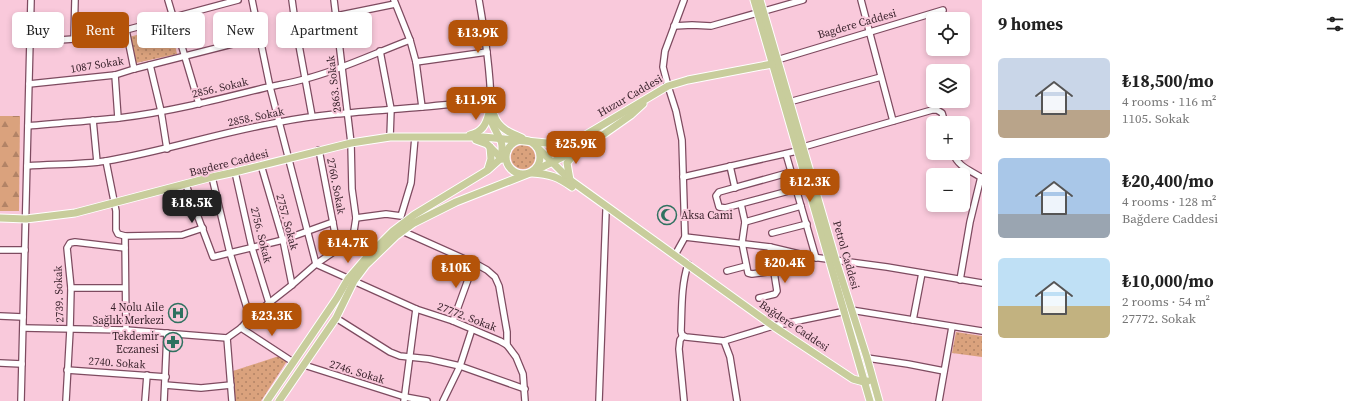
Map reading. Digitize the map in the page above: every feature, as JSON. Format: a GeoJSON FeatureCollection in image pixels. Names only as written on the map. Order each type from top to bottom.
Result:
{"type":"FeatureCollection","features":[{"type":"Feature","properties":{"kind":"main road"},"geometry":{"type":"LineString","coordinates":[[754,0],[760,12]]}},
{"type":"Feature","properties":{"kind":"main road","name":"Petrol Caddesi"},"geometry":{"type":"LineString","coordinates":[[760,0],[760,12],[775,62],[790,102],[800,149],[847,311],[867,358],[878,401]]}},
{"type":"Feature","properties":{"kind":"main road"},"geometry":{"type":"LineString","coordinates":[[775,62],[800,149]]}},
{"type":"Feature","properties":{"kind":"main road","name":"Huzur Caddesi"},"geometry":{"type":"LineString","coordinates":[[526,140],[557,144],[573,141],[668,86],[688,80],[775,62]]}},
{"type":"Feature","properties":{"kind":"main road"},"geometry":{"type":"LineString","coordinates":[[279,401],[336,318],[351,280],[381,250],[402,232],[456,202],[530,173],[579,149],[631,116],[655,93]]}},
{"type":"Feature","properties":{"kind":"main road"},"geometry":{"type":"LineString","coordinates":[[464,137],[476,133],[484,126],[491,103]]}},
{"type":"Feature","properties":{"kind":"main road"},"geometry":{"type":"LineString","coordinates":[[491,103],[491,119],[501,138],[503,147],[501,158]]}},
{"type":"Feature","properties":{"kind":"main road"},"geometry":{"type":"LineString","coordinates":[[464,137],[484,142],[490,146],[511,170],[517,173],[530,173],[535,169],[539,163],[539,153],[537,147],[500,126],[495,119],[491,103]]}},
{"type":"Feature","properties":{"kind":"main road","name":"Bagdere Caddesi"},"geometry":{"type":"LineString","coordinates":[[0,218],[26,219],[75,213],[114,204],[212,177],[351,143],[390,137],[464,137]]}},
{"type":"Feature","properties":{"kind":"main road"},"geometry":{"type":"LineString","coordinates":[[464,137],[526,140]]}},
{"type":"Feature","properties":{"kind":"main road"},"geometry":{"type":"LineString","coordinates":[[267,401],[370,252],[393,231],[403,218],[488,170],[501,158],[510,145],[526,140]]}},
{"type":"Feature","properties":{"kind":"main road"},"geometry":{"type":"LineString","coordinates":[[488,170],[491,157],[490,146]]}},
{"type":"Feature","properties":{"kind":"main road","name":"Bağdere Caddesi"},"geometry":{"type":"LineString","coordinates":[[537,147],[570,180],[607,209]]}},
{"type":"Feature","properties":{"kind":"main road"},"geometry":{"type":"LineString","coordinates":[[570,180],[567,163],[579,149]]}},
{"type":"Feature","properties":{"kind":"main road"},"geometry":{"type":"LineString","coordinates":[[507,151],[507,164]]}},
{"type":"Feature","properties":{"kind":"main road","name":"Bağdere Caddesi"},"geometry":{"type":"LineString","coordinates":[[530,173],[548,174],[560,179],[628,222],[773,326],[853,379],[864,382]]}},
{"type":"Feature","properties":{"kind":"main road"},"geometry":{"type":"LineString","coordinates":[[847,311],[870,401]]}},
{"type":"Feature","properties":{"kind":"main road"},"geometry":{"type":"LineString","coordinates":[[864,382],[872,380]]}},
{"type":"Feature","properties":{"kind":"street"},"geometry":{"type":"LineString","coordinates":[[31,0],[31,12]]}},
{"type":"Feature","properties":{"kind":"street"},"geometry":{"type":"LineString","coordinates":[[75,0],[75,12]]}},
{"type":"Feature","properties":{"kind":"street"},"geometry":{"type":"LineString","coordinates":[[168,0],[171,12]]}},
{"type":"Feature","properties":{"kind":"street"},"geometry":{"type":"LineString","coordinates":[[195,12],[238,0]]}},
{"type":"Feature","properties":{"kind":"street"},"geometry":{"type":"LineString","coordinates":[[252,0],[255,12]]}},
{"type":"Feature","properties":{"kind":"street"},"geometry":{"type":"LineString","coordinates":[[292,0],[294,12]]}},
{"type":"Feature","properties":{"kind":"street","name":"2863. Sokak"},"geometry":{"type":"LineString","coordinates":[[334,0],[336,12]]}},
{"type":"Feature","properties":{"kind":"street"},"geometry":{"type":"LineString","coordinates":[[479,0],[490,81],[491,103]]}},
{"type":"Feature","properties":{"kind":"street"},"geometry":{"type":"LineString","coordinates":[[675,256],[685,236],[682,140],[681,130],[663,67],[665,51],[684,0]]}},
{"type":"Feature","properties":{"kind":"street"},"geometry":{"type":"LineString","coordinates":[[674,26],[711,26],[803,0]]}},
{"type":"Feature","properties":{"kind":"street"},"geometry":{"type":"LineString","coordinates":[[861,0],[893,121]]}},
{"type":"Feature","properties":{"kind":"street"},"geometry":{"type":"LineString","coordinates":[[353,12],[395,2],[410,40],[416,62],[422,107]]}},
{"type":"Feature","properties":{"kind":"street","name":"Bagdere Caddesi"},"geometry":{"type":"LineString","coordinates":[[775,62],[943,10]]}},
{"type":"Feature","properties":{"kind":"street","name":"2856. Sokak"},"geometry":{"type":"LineString","coordinates":[[28,126],[118,118],[199,104],[305,80],[410,40]]}},
{"type":"Feature","properties":{"kind":"street"},"geometry":{"type":"LineString","coordinates":[[129,44],[134,68]]}},
{"type":"Feature","properties":{"kind":"street"},"geometry":{"type":"LineString","coordinates":[[22,401],[30,48]]}},
{"type":"Feature","properties":{"kind":"street"},"geometry":{"type":"LineString","coordinates":[[182,48],[199,104]]}},
{"type":"Feature","properties":{"kind":"street","name":"1087 Sokak"},"geometry":{"type":"LineString","coordinates":[[29,84],[114,75],[134,68],[219,48]]}},
{"type":"Feature","properties":{"kind":"street"},"geometry":{"type":"LineString","coordinates":[[262,48],[278,122],[289,159],[306,232],[316,264]]}},
{"type":"Feature","properties":{"kind":"street"},"geometry":{"type":"LineString","coordinates":[[299,48],[312,116]]}},
{"type":"Feature","properties":{"kind":"street","name":"2863. Sokak"},"geometry":{"type":"LineString","coordinates":[[340,48],[351,143]]}},
{"type":"Feature","properties":{"kind":"street"},"geometry":{"type":"LineString","coordinates":[[380,51],[391,108],[390,137]]}},
{"type":"Feature","properties":{"kind":"street"},"geometry":{"type":"LineString","coordinates":[[416,62],[486,52]]}},
{"type":"Feature","properties":{"kind":"street"},"geometry":{"type":"LineString","coordinates":[[150,65],[161,111],[167,149]]}},
{"type":"Feature","properties":{"kind":"street"},"geometry":{"type":"LineString","coordinates":[[114,75],[118,118]]}},
{"type":"Feature","properties":{"kind":"street"},"geometry":{"type":"LineString","coordinates":[[790,102],[882,77]]}},
{"type":"Feature","properties":{"kind":"street","name":"2858. Sokak"},"geometry":{"type":"LineString","coordinates":[[27,166],[106,161],[167,149],[213,136],[312,116],[391,108],[491,103]]}},
{"type":"Feature","properties":{"kind":"street"},"geometry":{"type":"LineString","coordinates":[[682,177],[786,154],[934,109],[942,113],[943,116]]}},
{"type":"Feature","properties":{"kind":"street"},"geometry":{"type":"LineString","coordinates":[[94,120],[97,162]]}},
{"type":"Feature","properties":{"kind":"street"},"geometry":{"type":"LineString","coordinates":[[356,218],[386,214],[403,218],[411,183],[415,137]]}},
{"type":"Feature","properties":{"kind":"street","name":"2760. Sokak"},"geometry":{"type":"LineString","coordinates":[[319,150],[338,249],[348,241],[354,231],[356,218],[352,189],[351,143]]}},
{"type":"Feature","properties":{"kind":"street"},"geometry":{"type":"LineString","coordinates":[[786,154],[816,258]]}},
{"type":"Feature","properties":{"kind":"street"},"geometry":{"type":"LineString","coordinates":[[957,160],[961,166],[981,177],[970,222],[960,280]]}},
{"type":"Feature","properties":{"kind":"street"},"geometry":{"type":"LineString","coordinates":[[106,161],[114,204],[116,230],[118,234],[125,236],[182,235],[203,228]]}},
{"type":"Feature","properties":{"kind":"street","name":"2757. Sokak"},"geometry":{"type":"LineString","coordinates":[[261,165],[282,240],[292,285]]}},
{"type":"Feature","properties":{"kind":"street"},"geometry":{"type":"LineString","coordinates":[[730,166],[735,188]]}},
{"type":"Feature","properties":{"kind":"street","name":"2756. Sokak"},"geometry":{"type":"LineString","coordinates":[[235,172],[252,248],[268,303]]}},
{"type":"Feature","properties":{"kind":"street"},"geometry":{"type":"LineString","coordinates":[[791,172],[719,192],[716,196],[719,207],[725,208],[796,189]]}},
{"type":"Feature","properties":{"kind":"street"},"geometry":{"type":"LineString","coordinates":[[212,177],[230,253],[250,318]]}},
{"type":"Feature","properties":{"kind":"street"},"geometry":{"type":"LineString","coordinates":[[186,185],[213,257],[282,240],[333,222]]}},
{"type":"Feature","properties":{"kind":"street"},"geometry":{"type":"LineString","coordinates":[[741,204],[745,222],[742,243],[748,273],[751,274],[774,271]]}},
{"type":"Feature","properties":{"kind":"street"},"geometry":{"type":"LineString","coordinates":[[745,222],[801,206]]}},
{"type":"Feature","properties":{"kind":"street"},"geometry":{"type":"LineString","coordinates":[[599,401],[607,209]]}},
{"type":"Feature","properties":{"kind":"street"},"geometry":{"type":"LineString","coordinates":[[772,233],[807,224]]}},
{"type":"Feature","properties":{"kind":"street"},"geometry":{"type":"LineString","coordinates":[[402,232],[474,263],[487,270],[495,277],[499,286],[507,332],[507,345],[516,357],[521,368],[525,390],[525,401]]}},
{"type":"Feature","properties":{"kind":"street"},"geometry":{"type":"LineString","coordinates":[[125,236],[126,330]]}},
{"type":"Feature","properties":{"kind":"street"},"geometry":{"type":"LineString","coordinates":[[685,236],[742,243],[816,258],[982,283]]}},
{"type":"Feature","properties":{"kind":"street","name":"2739. Sokak"},"geometry":{"type":"LineString","coordinates":[[66,401],[71,288],[67,248],[70,243],[75,242],[125,248]]}},
{"type":"Feature","properties":{"kind":"street"},"geometry":{"type":"LineString","coordinates":[[759,298],[777,292],[770,248]]}},
{"type":"Feature","properties":{"kind":"street"},"geometry":{"type":"LineString","coordinates":[[23,328],[126,330],[227,338],[241,328],[250,318],[316,264],[338,249]]}},
{"type":"Feature","properties":{"kind":"street"},"geometry":{"type":"LineString","coordinates":[[0,250],[25,250]]}},
{"type":"Feature","properties":{"kind":"street"},"geometry":{"type":"LineString","coordinates":[[453,321],[474,263]]}},
{"type":"Feature","properties":{"kind":"street","name":"27772. Sokak"},"geometry":{"type":"LineString","coordinates":[[316,264],[416,309],[453,321],[507,345]]}},
{"type":"Feature","properties":{"kind":"street"},"geometry":{"type":"LineString","coordinates":[[683,336],[681,331],[682,302],[685,275],[688,264]]}},
{"type":"Feature","properties":{"kind":"street"},"geometry":{"type":"LineString","coordinates":[[727,271],[746,266]]}},
{"type":"Feature","properties":{"kind":"street"},"geometry":{"type":"LineString","coordinates":[[913,320],[922,273]]}},
{"type":"Feature","properties":{"kind":"street"},"geometry":{"type":"LineString","coordinates":[[71,288],[125,288]]}},
{"type":"Feature","properties":{"kind":"street"},"geometry":{"type":"LineString","coordinates":[[404,399],[416,309]]}},
{"type":"Feature","properties":{"kind":"street"},"geometry":{"type":"LineString","coordinates":[[683,336],[724,341],[773,326],[847,311],[982,331]]}},
{"type":"Feature","properties":{"kind":"street"},"geometry":{"type":"LineString","coordinates":[[0,316],[23,317]]}},
{"type":"Feature","properties":{"kind":"street"},"geometry":{"type":"LineString","coordinates":[[336,318],[390,352],[400,356],[429,359],[460,366],[525,390]]}},
{"type":"Feature","properties":{"kind":"street"},"geometry":{"type":"LineString","coordinates":[[939,401],[952,327]]}},
{"type":"Feature","properties":{"kind":"street"},"geometry":{"type":"LineString","coordinates":[[241,328],[293,362]]}},
{"type":"Feature","properties":{"kind":"street"},"geometry":{"type":"LineString","coordinates":[[443,401],[460,366],[472,329]]}},
{"type":"Feature","properties":{"kind":"street"},"geometry":{"type":"LineString","coordinates":[[164,401],[166,377],[166,333]]}},
{"type":"Feature","properties":{"kind":"street"},"geometry":{"type":"LineString","coordinates":[[683,336],[680,340],[679,349],[684,401]]}},
{"type":"Feature","properties":{"kind":"street"},"geometry":{"type":"LineString","coordinates":[[227,338],[232,401]]}},
{"type":"Feature","properties":{"kind":"street"},"geometry":{"type":"LineString","coordinates":[[724,341],[730,357],[737,401]]}},
{"type":"Feature","properties":{"kind":"street"},"geometry":{"type":"LineString","coordinates":[[867,358],[944,371]]}},
{"type":"Feature","properties":{"kind":"street"},"geometry":{"type":"LineString","coordinates":[[0,363],[22,364]]}},
{"type":"Feature","properties":{"kind":"street","name":"2746. Sokak"},"geometry":{"type":"LineString","coordinates":[[304,366],[404,399],[427,401]]}},
{"type":"Feature","properties":{"kind":"street","name":"2740. Sokak"},"geometry":{"type":"LineString","coordinates":[[67,370],[166,377]]}},
{"type":"Feature","properties":{"kind":"street"},"geometry":{"type":"LineString","coordinates":[[145,401],[147,375]]}},
{"type":"Feature","properties":{"kind":"street"},"geometry":{"type":"LineString","coordinates":[[165,385],[201,388],[231,385]]}},
{"type":"Feature","properties":{"kind":"green space"},"geometry":{"type":"Polygon","coordinates":[[[137,35],[137,48],[176,48],[177,54],[136,63],[129,37],[137,35]]]}},
{"type":"Feature","properties":{"kind":"green space"},"geometry":{"type":"Polygon","coordinates":[[[0,116],[20,116],[19,211],[0,211],[0,116]]]}},
{"type":"Feature","properties":{"kind":"green space"},"geometry":{"type":"Polygon","coordinates":[[[518,145],[528,145],[535,152],[535,162],[528,169],[518,169],[511,162],[511,152],[518,145]]]}},
{"type":"Feature","properties":{"kind":"green space"},"geometry":{"type":"Polygon","coordinates":[[[956,332],[982,336],[982,357],[952,353],[956,332]]]}},
{"type":"Feature","properties":{"kind":"green space"},"geometry":{"type":"Polygon","coordinates":[[[279,356],[287,361],[261,401],[234,401],[233,371],[279,356]]]}},
{"type":"Feature","properties":{"kind":"place","name":"Aksa Cami"},"geometry":{"type":"Point","coordinates":[667,215]}},
{"type":"Feature","properties":{"kind":"place","name":"4 Nolu Aile Sağlık Merkezi"},"geometry":{"type":"Point","coordinates":[178,313]}},
{"type":"Feature","properties":{"kind":"place","name":"Tekdemir Eczanesi"},"geometry":{"type":"Point","coordinates":[173,342]}}]}
